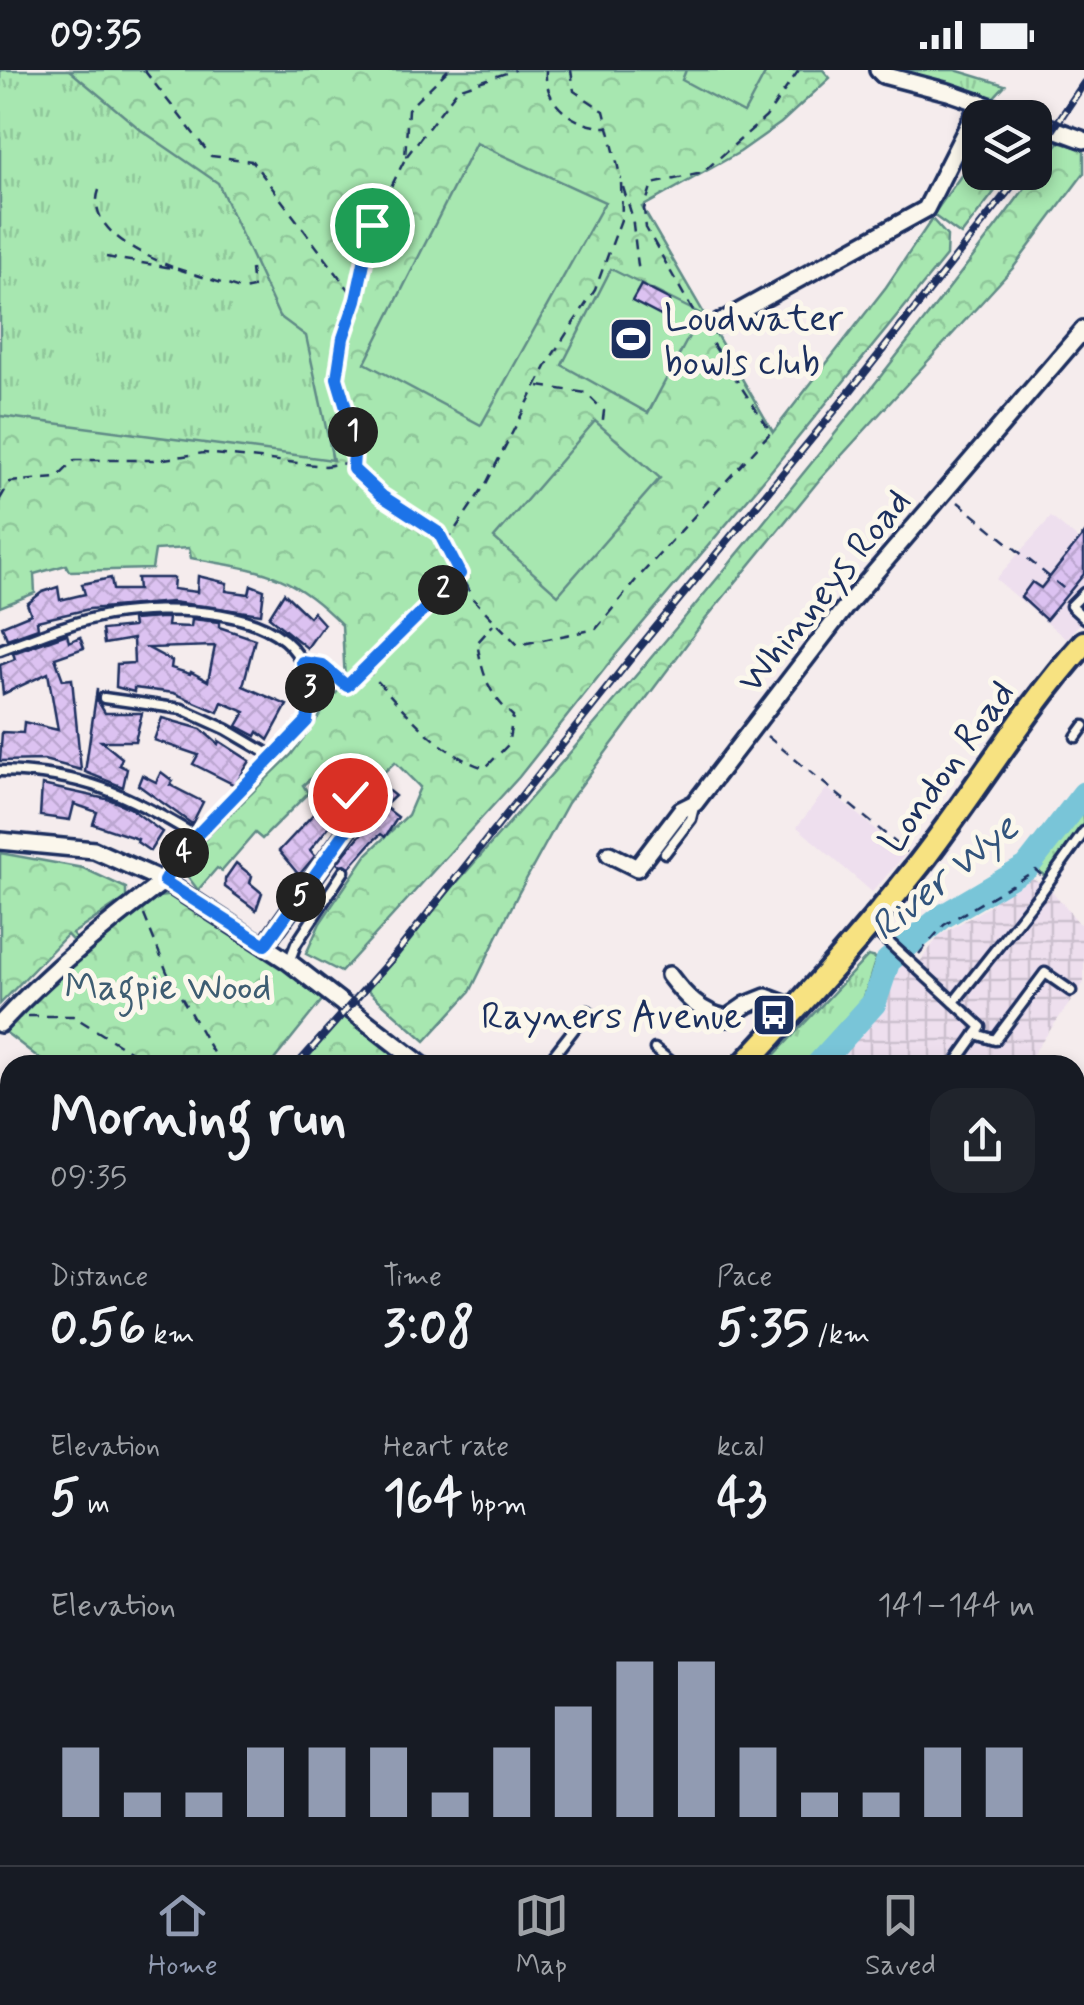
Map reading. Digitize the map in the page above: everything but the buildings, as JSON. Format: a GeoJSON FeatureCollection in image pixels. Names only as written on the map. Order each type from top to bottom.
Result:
{"type":"FeatureCollection","features":[{"type":"Feature","properties":{"kind":"main road","name":"London Road"},"geometry":{"type":"LineString","coordinates":[[753,1055],[869,926],[1056,675],[1082,649]]}},
{"type":"Feature","properties":{"kind":"street"},"geometry":{"type":"LineString","coordinates":[[878,70],[883,75],[973,100]]}},
{"type":"Feature","properties":{"kind":"street"},"geometry":{"type":"LineString","coordinates":[[1052,128],[1084,140]]}},
{"type":"Feature","properties":{"kind":"street"},"geometry":{"type":"LineString","coordinates":[[717,324],[926,209],[962,138]]}},
{"type":"Feature","properties":{"kind":"street","name":"Whinneys Road"},"geometry":{"type":"LineString","coordinates":[[609,854],[636,868],[681,810],[696,803],[847,605],[1084,329]]}},
{"type":"Feature","properties":{"kind":"street"},"geometry":{"type":"LineString","coordinates":[[265,945],[351,824],[340,806],[350,795]]}},
{"type":"Feature","properties":{"kind":"street"},"geometry":{"type":"LineString","coordinates":[[0,842],[94,850],[164,881],[289,962],[409,1055]]}},
{"type":"Feature","properties":{"kind":"street"},"geometry":{"type":"LineString","coordinates":[[4,1019],[80,948],[164,881]]}},
{"type":"Feature","properties":{"kind":"street"},"geometry":{"type":"LineString","coordinates":[[668,974],[683,993],[711,1015],[728,1018],[746,1004],[766,997],[798,1008]]}},
{"type":"Feature","properties":{"kind":"lane"},"geometry":{"type":"LineString","coordinates":[[1081,596],[1071,606],[1084,618]]}},
{"type":"Feature","properties":{"kind":"lane"},"geometry":{"type":"LineString","coordinates":[[0,650],[53,630],[108,616],[162,610],[217,614],[265,627],[297,653],[311,692],[307,721],[196,836],[164,881]]}},
{"type":"Feature","properties":{"kind":"lane"},"geometry":{"type":"LineString","coordinates":[[302,662],[322,665],[347,686]]}},
{"type":"Feature","properties":{"kind":"lane"},"geometry":{"type":"LineString","coordinates":[[104,698],[182,710],[226,729],[272,756]]}},
{"type":"Feature","properties":{"kind":"lane"},"geometry":{"type":"LineString","coordinates":[[1076,738],[1084,726]]}},
{"type":"Feature","properties":{"kind":"lane"},"geometry":{"type":"LineString","coordinates":[[0,771],[50,774],[95,783],[141,802],[196,836]]}},
{"type":"Feature","properties":{"kind":"lane"},"geometry":{"type":"LineString","coordinates":[[665,853],[691,819],[696,803]]}},
{"type":"Feature","properties":{"kind":"lane"},"geometry":{"type":"LineString","coordinates":[[954,1002],[1084,832]]}},
{"type":"Feature","properties":{"kind":"lane"},"geometry":{"type":"LineString","coordinates":[[289,962],[296,944],[344,871]]}},
{"type":"Feature","properties":{"kind":"lane"},"geometry":{"type":"LineString","coordinates":[[869,926],[982,1027],[961,1055]]}},
{"type":"Feature","properties":{"kind":"lane"},"geometry":{"type":"LineString","coordinates":[[976,1034],[995,1040],[1046,973],[1071,991]]}},
{"type":"Feature","properties":{"kind":"lane"},"geometry":{"type":"LineString","coordinates":[[554,1055],[588,1011]]}},
{"type":"Feature","properties":{"kind":"lane"},"geometry":{"type":"LineString","coordinates":[[655,1049],[662,1055]]}},
{"type":"Feature","properties":{"kind":"path"},"geometry":{"type":"LineString","coordinates":[[144,70],[211,156],[252,161],[356,300]]}},
{"type":"Feature","properties":{"kind":"path"},"geometry":{"type":"LineString","coordinates":[[405,158],[408,109],[448,70]]}},
{"type":"Feature","properties":{"kind":"path"},"geometry":{"type":"LineString","coordinates":[[515,70],[458,89],[405,158],[372,225],[356,300],[343,338],[337,378],[355,438],[353,469],[382,496],[439,533],[473,599],[518,645],[596,628],[771,432],[707,336],[646,228],[644,209],[652,184],[702,174],[766,117],[800,70]]}},
{"type":"Feature","properties":{"kind":"path"},"geometry":{"type":"LineString","coordinates":[[546,70],[545,83],[552,99],[566,114],[588,128],[608,127]]}},
{"type":"Feature","properties":{"kind":"path"},"geometry":{"type":"LineString","coordinates":[[571,70],[574,91],[604,111],[632,216],[639,274]]}},
{"type":"Feature","properties":{"kind":"path"},"geometry":{"type":"LineString","coordinates":[[445,544],[487,482],[550,359],[595,290],[622,217],[621,181]]}},
{"type":"Feature","properties":{"kind":"path"},"geometry":{"type":"LineString","coordinates":[[100,190],[97,207],[103,222],[130,246],[178,269],[243,290],[253,288],[251,269]]}},
{"type":"Feature","properties":{"kind":"path"},"geometry":{"type":"LineString","coordinates":[[106,257],[178,269]]}},
{"type":"Feature","properties":{"kind":"path"},"geometry":{"type":"LineString","coordinates":[[538,386],[586,393],[604,411],[602,427]]}},
{"type":"Feature","properties":{"kind":"path"},"geometry":{"type":"LineString","coordinates":[[0,499],[10,482],[57,478],[75,460],[158,460],[204,453],[325,466],[354,462]]}},
{"type":"Feature","properties":{"kind":"path"},"geometry":{"type":"LineString","coordinates":[[953,498],[1081,596]]}},
{"type":"Feature","properties":{"kind":"path"},"geometry":{"type":"LineString","coordinates":[[347,686],[460,574]]}},
{"type":"Feature","properties":{"kind":"path"},"geometry":{"type":"LineString","coordinates":[[365,668],[432,738],[467,763],[486,768],[508,745],[514,716],[495,700],[482,671],[477,643],[494,624]]}},
{"type":"Feature","properties":{"kind":"path"},"geometry":{"type":"LineString","coordinates":[[762,732],[906,852]]}},
{"type":"Feature","properties":{"kind":"path"},"geometry":{"type":"LineString","coordinates":[[915,966],[944,925],[1036,870],[1048,883]]}},
{"type":"Feature","properties":{"kind":"path"},"geometry":{"type":"LineString","coordinates":[[141,899],[146,924],[167,972],[214,1055]]}},
{"type":"Feature","properties":{"kind":"path"},"geometry":{"type":"LineString","coordinates":[[4,1019],[37,1014],[73,1016],[136,1055]]}},
{"type":"Feature","properties":{"kind":"shaded area"},"geometry":{"type":"Polygon","coordinates":[[[1051,517],[1084,544],[1084,619],[1066,639],[996,579],[1051,517]]]}},
{"type":"Feature","properties":{"kind":"shaded area"},"geometry":{"type":"Polygon","coordinates":[[[827,788],[905,855],[872,892],[797,827],[827,788]]]}},
{"type":"Feature","properties":{"kind":"shaded area"},"geometry":{"type":"Polygon","coordinates":[[[1027,874],[1052,891],[1084,929],[1084,983],[1032,1055],[830,1055],[869,1010],[885,959],[897,946],[919,963],[939,936],[986,908],[1027,874]]]}},
{"type":"Feature","properties":{"kind":"green space"},"geometry":{"type":"Polygon","coordinates":[[[0,70],[296,70],[344,588],[0,438],[0,70]]]}},
{"type":"Feature","properties":{"kind":"green space"},"geometry":{"type":"Polygon","coordinates":[[[69,70],[823,70],[830,78],[781,123],[740,152],[642,207],[773,432],[886,287],[932,219],[947,236],[946,256],[757,488],[519,777],[341,972],[306,954],[320,923],[367,854],[408,815],[420,787],[395,762],[381,775],[370,765],[362,773],[346,756],[322,781],[315,775],[303,785],[308,793],[262,839],[255,833],[222,871],[217,868],[198,890],[182,869],[191,852],[291,755],[345,681],[342,625],[290,583],[256,571],[191,558],[189,548],[155,550],[152,569],[69,571],[66,565],[34,574],[35,593],[0,607],[0,416],[333,460],[306,336],[279,316],[218,183],[141,130],[69,70]]]}},
{"type":"Feature","properties":{"kind":"green space"},"geometry":{"type":"Polygon","coordinates":[[[686,70],[767,70],[744,113],[682,80],[686,70]]]}},
{"type":"Feature","properties":{"kind":"green space"},"geometry":{"type":"Polygon","coordinates":[[[897,70],[955,70],[1005,85],[992,99],[897,70]]]}},
{"type":"Feature","properties":{"kind":"green space"},"geometry":{"type":"Polygon","coordinates":[[[1059,142],[1084,149],[1084,173],[1013,268],[820,479],[704,621],[568,803],[470,992],[425,1041],[364,987],[722,573],[894,360],[1023,190],[1052,190],[1052,151],[1059,142]]]}},
{"type":"Feature","properties":{"kind":"green space"},"geometry":{"type":"Polygon","coordinates":[[[476,143],[605,202],[481,425],[365,363],[476,143]]]}},
{"type":"Feature","properties":{"kind":"green space"},"geometry":{"type":"Polygon","coordinates":[[[962,174],[962,190],[996,190],[961,235],[933,215],[962,174]]]}},
{"type":"Feature","properties":{"kind":"green space","name":"Loudwater bowls club"},"geometry":{"type":"Polygon","coordinates":[[[611,269],[701,314],[648,413],[562,365],[611,269]]]}},
{"type":"Feature","properties":{"kind":"green space"},"geometry":{"type":"Polygon","coordinates":[[[595,421],[660,478],[558,595],[494,538],[595,421]]]}},
{"type":"Feature","properties":{"kind":"green space"},"geometry":{"type":"Polygon","coordinates":[[[1084,797],[1084,842],[1053,882],[1024,860],[1084,797]]]}},
{"type":"Feature","properties":{"kind":"green space","name":"Magpie Wood"},"geometry":{"type":"Polygon","coordinates":[[[0,853],[83,868],[126,888],[126,898],[72,934],[85,949],[157,897],[176,895],[275,960],[323,999],[278,1055],[35,1055],[4,1031],[80,949],[67,935],[0,1004],[0,853]]]}},
{"type":"Feature","properties":{"kind":"green space"},"geometry":{"type":"Polygon","coordinates":[[[868,956],[876,958],[862,1003],[817,1055],[774,1055],[868,956]]]}},
{"type":"Feature","properties":{"kind":"green space"},"geometry":{"type":"Polygon","coordinates":[[[346,1007],[399,1055],[310,1055],[346,1007]]]}},
{"type":"Feature","properties":{"kind":"waterway","name":"River Wye"},"geometry":{"type":"LineString","coordinates":[[827,1055],[874,1003],[888,961],[942,917],[1027,867],[1084,794]]}},
{"type":"Feature","properties":{"kind":"railway"},"geometry":{"type":"LineString","coordinates":[[1052,131],[1084,83]]}},
{"type":"Feature","properties":{"kind":"railway"},"geometry":{"type":"LineString","coordinates":[[306,1055],[395,955],[1009,190]]}},
{"type":"Feature","properties":{"kind":"place","name":"Loudwater bowls club"},"geometry":{"type":"Point","coordinates":[631,339]}},
{"type":"Feature","properties":{"kind":"place","name":"Rayners Avenue"},"geometry":{"type":"Point","coordinates":[774,1015]}},
{"type":"Feature","properties":{"kind":"route"},"geometry":{"type":"LineString","coordinates":[[350,795],[340,806],[351,824],[265,945],[164,881],[196,836],[307,721],[311,692],[302,662],[322,665],[347,686],[460,574],[439,533],[382,496],[353,469],[355,438],[337,378],[343,338],[356,300],[372,225]]}}]}
